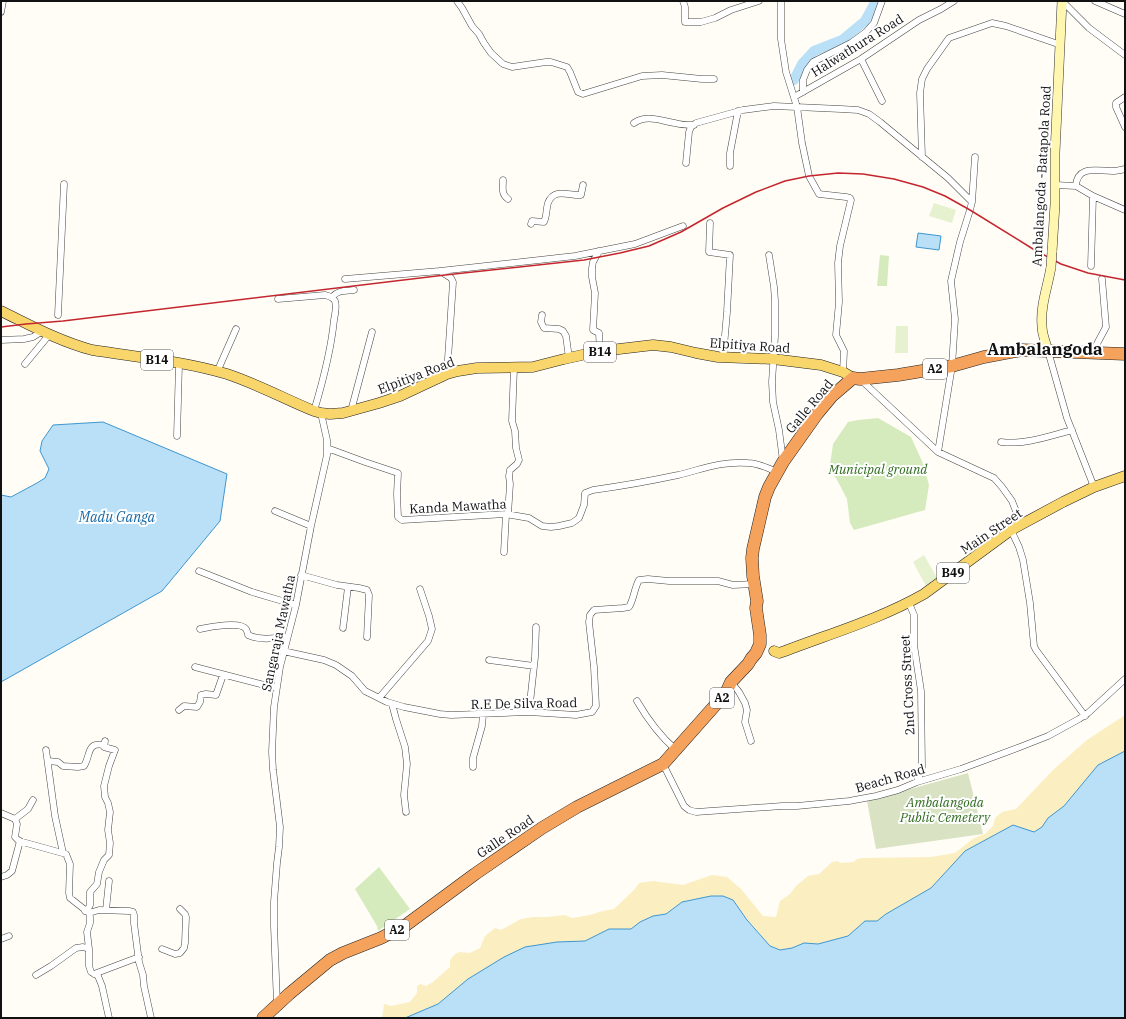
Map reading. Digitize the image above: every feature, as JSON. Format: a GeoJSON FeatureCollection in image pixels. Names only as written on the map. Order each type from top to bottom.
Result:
{"type":"FeatureCollection","features":[{"type":"Feature","properties":{"kind":"highway","name":"A2"},"geometry":{"type":"LineString","coordinates":[[852,377],[898,375],[952,366],[999,353],[1022,350],[1125,354]]}},
{"type":"Feature","properties":{"kind":"highway","name":"Galle Road"},"geometry":{"type":"LineString","coordinates":[[748,664],[754,662],[761,654],[769,649],[760,607],[757,601],[752,568],[753,549],[765,497],[780,467],[828,400],[852,377]]}},
{"type":"Feature","properties":{"kind":"highway","name":"Galle Road"},"geometry":{"type":"LineString","coordinates":[[263,1018],[277,1004],[330,960],[406,925],[469,878],[548,824],[577,807],[663,764],[726,693],[731,682],[748,664],[758,650],[760,635],[756,608],[757,601]]}},
{"type":"Feature","properties":{"kind":"main road","name":"Ambalangoda -Batapola Road"},"geometry":{"type":"LineString","coordinates":[[1048,351],[1043,335],[1042,319],[1052,252],[1056,185],[1055,153],[1062,1]]}},
{"type":"Feature","properties":{"kind":"main road","name":"Elpitiya Road"},"geometry":{"type":"LineString","coordinates":[[1,310],[45,333],[76,346],[92,350],[203,368],[254,385],[318,412],[330,414],[351,411],[400,396],[447,374],[478,368],[533,367],[600,352],[653,345],[671,346],[696,354],[723,358],[773,359],[821,364],[852,377]]}},
{"type":"Feature","properties":{"kind":"main road","name":"Main Street"},"geometry":{"type":"LineString","coordinates":[[769,649],[779,652],[785,651],[873,619],[910,603],[1021,524],[1094,487],[1125,476]]}},
{"type":"Feature","properties":{"kind":"street"},"geometry":{"type":"LineString","coordinates":[[1,12],[3,1]]}},
{"type":"Feature","properties":{"kind":"street"},"geometry":{"type":"LineString","coordinates":[[457,1],[491,53],[503,64],[512,67],[552,62],[567,67],[578,92],[583,94],[642,76],[662,75],[714,79]]}},
{"type":"Feature","properties":{"kind":"street"},"geometry":{"type":"LineString","coordinates":[[683,1],[685,7],[685,22],[701,22],[759,1]]}},
{"type":"Feature","properties":{"kind":"street"},"geometry":{"type":"LineString","coordinates":[[781,1],[782,46],[786,72],[797,107],[802,143],[809,176],[818,194],[846,197],[850,198],[851,200],[840,246],[838,263],[840,302],[836,335],[844,351],[852,377],[938,452],[994,478],[1012,501],[1021,524]]}},
{"type":"Feature","properties":{"kind":"street"},"geometry":{"type":"LineString","coordinates":[[803,92],[803,80],[807,70],[813,62],[851,43],[866,32],[874,23],[882,1]]}},
{"type":"Feature","properties":{"kind":"street","name":"Halwathura Road"},"geometry":{"type":"LineString","coordinates":[[794,97],[861,58],[919,20],[954,1]]}},
{"type":"Feature","properties":{"kind":"street"},"geometry":{"type":"LineString","coordinates":[[1062,1],[1089,28],[1125,55]]}},
{"type":"Feature","properties":{"kind":"street"},"geometry":{"type":"LineString","coordinates":[[1095,1],[1125,14]]}},
{"type":"Feature","properties":{"kind":"street"},"geometry":{"type":"LineString","coordinates":[[922,157],[920,93],[922,79],[926,69],[949,38],[992,23],[1006,26],[1060,46]]}},
{"type":"Feature","properties":{"kind":"street"},"geometry":{"type":"LineString","coordinates":[[861,58],[882,101]]}},
{"type":"Feature","properties":{"kind":"street"},"geometry":{"type":"LineString","coordinates":[[1125,97],[1116,103],[1118,112],[1125,127]]}},
{"type":"Feature","properties":{"kind":"street"},"geometry":{"type":"LineString","coordinates":[[686,163],[689,132],[691,127],[696,123],[738,111],[770,106],[841,108],[858,110],[869,114],[948,178],[972,202]]}},
{"type":"Feature","properties":{"kind":"street"},"geometry":{"type":"LineString","coordinates":[[730,166],[730,153],[738,111]]}},
{"type":"Feature","properties":{"kind":"street"},"geometry":{"type":"LineString","coordinates":[[634,123],[644,118],[651,118],[676,124],[694,125]]}},
{"type":"Feature","properties":{"kind":"street"},"geometry":{"type":"LineString","coordinates":[[938,452],[952,366],[955,319],[952,281],[960,242],[972,202],[975,157]]}},
{"type":"Feature","properties":{"kind":"street"},"geometry":{"type":"LineString","coordinates":[[1076,186],[1076,180],[1079,175],[1086,172],[1092,170],[1114,171],[1125,169]]}},
{"type":"Feature","properties":{"kind":"street"},"geometry":{"type":"LineString","coordinates":[[503,180],[502,193],[508,199]]}},
{"type":"Feature","properties":{"kind":"street"},"geometry":{"type":"LineString","coordinates":[[58,315],[64,184]]}},
{"type":"Feature","properties":{"kind":"street"},"geometry":{"type":"LineString","coordinates":[[531,224],[532,221],[544,222],[549,202],[554,195],[559,193],[581,195],[583,185]]}},
{"type":"Feature","properties":{"kind":"street"},"geometry":{"type":"LineString","coordinates":[[1056,185],[1076,186],[1125,210]]}},
{"type":"Feature","properties":{"kind":"street"},"geometry":{"type":"LineString","coordinates":[[1091,266],[1094,196]]}},
{"type":"Feature","properties":{"kind":"street"},"geometry":{"type":"LineString","coordinates":[[710,223],[709,252],[730,255],[723,358]]}},
{"type":"Feature","properties":{"kind":"street"},"geometry":{"type":"LineString","coordinates":[[345,279],[440,271],[575,256],[635,244],[683,226]]}},
{"type":"Feature","properties":{"kind":"street"},"geometry":{"type":"LineString","coordinates":[[599,251],[593,262],[592,273],[595,293],[593,330],[599,333],[600,352]]}},
{"type":"Feature","properties":{"kind":"street"},"geometry":{"type":"LineString","coordinates":[[769,255],[774,287],[775,336],[772,382],[773,402],[779,430],[780,467]]}},
{"type":"Feature","properties":{"kind":"street"},"geometry":{"type":"LineString","coordinates":[[440,271],[451,278],[453,282],[447,374]]}},
{"type":"Feature","properties":{"kind":"street"},"geometry":{"type":"LineString","coordinates":[[1092,352],[1106,327],[1102,279]]}},
{"type":"Feature","properties":{"kind":"street"},"geometry":{"type":"LineString","coordinates":[[332,297],[335,293],[354,290]]}},
{"type":"Feature","properties":{"kind":"street"},"geometry":{"type":"LineString","coordinates":[[278,299],[325,294],[332,297],[335,301],[336,308],[332,336],[318,412]]}},
{"type":"Feature","properties":{"kind":"street"},"geometry":{"type":"LineString","coordinates":[[542,315],[541,322],[544,328],[559,329],[563,331],[566,336],[569,358]]}},
{"type":"Feature","properties":{"kind":"street"},"geometry":{"type":"LineString","coordinates":[[217,372],[236,329]]}},
{"type":"Feature","properties":{"kind":"street"},"geometry":{"type":"LineString","coordinates":[[351,411],[372,332]]}},
{"type":"Feature","properties":{"kind":"street"},"geometry":{"type":"LineString","coordinates":[[1,340],[24,339],[45,333]]}},
{"type":"Feature","properties":{"kind":"street"},"geometry":{"type":"LineString","coordinates":[[24,364],[45,333]]}},
{"type":"Feature","properties":{"kind":"street"},"geometry":{"type":"LineString","coordinates":[[1048,351],[1067,418],[1094,487]]}},
{"type":"Feature","properties":{"kind":"street"},"geometry":{"type":"LineString","coordinates":[[177,436],[179,364]]}},
{"type":"Feature","properties":{"kind":"street"},"geometry":{"type":"LineString","coordinates":[[504,552],[510,484],[509,476],[510,470],[519,460],[512,421],[514,368]]}},
{"type":"Feature","properties":{"kind":"street","name":"Sangaraja Mawatha"},"geometry":{"type":"LineString","coordinates":[[277,1004],[274,902],[280,827],[272,752],[276,688],[287,637],[296,605],[327,448],[327,440],[318,412]]}},
{"type":"Feature","properties":{"kind":"street"},"geometry":{"type":"LineString","coordinates":[[1001,442],[1011,443],[1040,439],[1072,430]]}},
{"type":"Feature","properties":{"kind":"street","name":"Kanda Mawatha"},"geometry":{"type":"LineString","coordinates":[[327,448],[398,473],[398,517],[402,520],[507,514],[530,518],[542,526],[551,527],[572,523],[579,518],[584,505],[585,494],[593,490],[648,481],[728,463],[749,463],[780,467]]}},
{"type":"Feature","properties":{"kind":"street"},"geometry":{"type":"LineString","coordinates":[[275,511],[311,526]]}},
{"type":"Feature","properties":{"kind":"street"},"geometry":{"type":"LineString","coordinates":[[1011,530],[1023,560],[1030,603],[1034,646],[1085,716]]}},
{"type":"Feature","properties":{"kind":"street"},"geometry":{"type":"LineString","coordinates":[[199,571],[252,592],[296,605]]}},
{"type":"Feature","properties":{"kind":"street"},"geometry":{"type":"LineString","coordinates":[[301,575],[337,585],[367,590],[369,595],[368,637]]}},
{"type":"Feature","properties":{"kind":"street","name":"R.E De Silva Road"},"geometry":{"type":"LineString","coordinates":[[284,651],[324,660],[336,665],[352,676],[365,691],[392,704],[440,714],[470,715],[528,712],[576,715],[592,712],[596,706],[594,667],[589,622],[590,615],[594,610],[629,607],[632,603],[635,587],[639,580],[718,581],[733,585],[754,584]]}},
{"type":"Feature","properties":{"kind":"street"},"geometry":{"type":"LineString","coordinates":[[343,628],[348,587]]}},
{"type":"Feature","properties":{"kind":"street"},"geometry":{"type":"LineString","coordinates":[[379,698],[428,641],[432,629],[420,589]]}},
{"type":"Feature","properties":{"kind":"street","name":"2nd Cross Street"},"geometry":{"type":"LineString","coordinates":[[910,603],[914,615],[914,645],[921,691],[922,767],[917,782]]}},
{"type":"Feature","properties":{"kind":"street"},"geometry":{"type":"LineString","coordinates":[[200,629],[232,625],[241,626],[246,629],[248,635],[255,638],[269,639],[287,637]]}},
{"type":"Feature","properties":{"kind":"street"},"geometry":{"type":"LineString","coordinates":[[528,712],[535,657],[536,627]]}},
{"type":"Feature","properties":{"kind":"street"},"geometry":{"type":"LineString","coordinates":[[489,660],[534,666]]}},
{"type":"Feature","properties":{"kind":"street"},"geometry":{"type":"LineString","coordinates":[[195,667],[276,688]]}},
{"type":"Feature","properties":{"kind":"street"},"geometry":{"type":"LineString","coordinates":[[178,710],[184,706],[197,707],[200,702],[201,695],[216,695],[223,675]]}},
{"type":"Feature","properties":{"kind":"street","name":"Beach Road"},"geometry":{"type":"LineString","coordinates":[[663,764],[684,806],[689,810],[696,812],[797,806],[849,801],[898,790],[917,782],[961,769],[1048,736],[1085,716],[1125,679]]}},
{"type":"Feature","properties":{"kind":"street"},"geometry":{"type":"LineString","coordinates":[[731,682],[745,703],[747,710],[745,722],[751,741]]}},
{"type":"Feature","properties":{"kind":"street"},"geometry":{"type":"LineString","coordinates":[[637,701],[656,730],[676,750]]}},
{"type":"Feature","properties":{"kind":"street"},"geometry":{"type":"LineString","coordinates":[[392,704],[405,747],[407,764],[404,796],[406,812]]}},
{"type":"Feature","properties":{"kind":"street"},"geometry":{"type":"LineString","coordinates":[[473,767],[473,758],[482,726],[483,714]]}},
{"type":"Feature","properties":{"kind":"street"},"geometry":{"type":"LineString","coordinates":[[48,761],[58,762],[63,766],[78,767],[84,766],[91,748],[94,745],[104,743],[104,747],[115,750],[104,786],[104,792],[110,812],[108,830],[110,849],[109,854],[104,860],[99,872],[97,884],[90,892],[90,905],[87,912]]}},
{"type":"Feature","properties":{"kind":"street"},"geometry":{"type":"LineString","coordinates":[[46,750],[55,816],[63,853]]}},
{"type":"Feature","properties":{"kind":"street"},"geometry":{"type":"LineString","coordinates":[[922,767],[931,778]]}},
{"type":"Feature","properties":{"kind":"street"},"geometry":{"type":"LineString","coordinates":[[15,819],[28,809],[33,800]]}},
{"type":"Feature","properties":{"kind":"street"},"geometry":{"type":"LineString","coordinates":[[1,813],[15,819],[17,824],[15,837],[20,841],[66,854],[70,864],[70,898],[87,912],[90,923],[87,932],[90,949],[89,966],[91,972],[98,976],[102,986],[109,1018]]}},
{"type":"Feature","properties":{"kind":"street"},"geometry":{"type":"LineString","coordinates":[[1,877],[12,871],[20,841]]}},
{"type":"Feature","properties":{"kind":"street"},"geometry":{"type":"LineString","coordinates":[[106,910],[109,881]]}},
{"type":"Feature","properties":{"kind":"street"},"geometry":{"type":"LineString","coordinates":[[162,949],[175,954],[180,954],[184,948],[186,917],[180,909]]}},
{"type":"Feature","properties":{"kind":"street"},"geometry":{"type":"LineString","coordinates":[[87,912],[99,910],[133,912],[139,957],[151,1018]]}},
{"type":"Feature","properties":{"kind":"street"},"geometry":{"type":"LineString","coordinates":[[1,939],[9,936]]}},
{"type":"Feature","properties":{"kind":"street"},"geometry":{"type":"LineString","coordinates":[[36,975],[76,948],[83,947],[90,949]]}},
{"type":"Feature","properties":{"kind":"street"},"geometry":{"type":"LineString","coordinates":[[94,974],[139,957]]}},
{"type":"Feature","properties":{"kind":"green space"},"geometry":{"type":"Polygon","coordinates":[[[934,203],[956,210],[952,223],[929,216],[934,203]]]}},
{"type":"Feature","properties":{"kind":"green space"},"geometry":{"type":"Polygon","coordinates":[[[880,255],[889,256],[887,286],[877,286],[880,255]]]}},
{"type":"Feature","properties":{"kind":"green space"},"geometry":{"type":"Polygon","coordinates":[[[896,326],[908,326],[908,353],[895,353],[896,326]]]}},
{"type":"Feature","properties":{"kind":"green space","name":"Municipal ground"},"geometry":{"type":"Polygon","coordinates":[[[878,418],[911,437],[922,461],[929,485],[925,510],[854,530],[850,523],[847,499],[836,478],[829,472],[833,444],[848,422],[878,418]]]}},
{"type":"Feature","properties":{"kind":"green space"},"geometry":{"type":"Polygon","coordinates":[[[924,555],[937,578],[926,586],[913,562],[924,555]]]}},
{"type":"Feature","properties":{"kind":"green space","name":"Ambalangoda Public Cemetery"},"geometry":{"type":"Polygon","coordinates":[[[968,773],[983,834],[876,849],[867,801],[968,773]]]}},
{"type":"Feature","properties":{"kind":"green space"},"geometry":{"type":"Polygon","coordinates":[[[379,867],[410,909],[378,931],[377,926],[355,889],[379,867]]]}},
{"type":"Feature","properties":{"kind":"sand"},"geometry":{"type":"Polygon","coordinates":[[[1125,715],[1125,751],[1098,765],[1064,806],[1048,818],[1042,827],[1034,832],[1013,825],[965,851],[931,888],[886,914],[877,921],[865,921],[848,936],[818,944],[804,943],[792,948],[780,950],[770,946],[733,900],[699,898],[682,902],[666,914],[653,916],[640,922],[631,929],[609,929],[585,941],[557,942],[468,979],[438,1004],[406,1018],[382,1018],[384,1004],[391,1006],[410,1002],[417,993],[417,986],[420,984],[426,986],[433,982],[450,967],[450,960],[454,955],[459,952],[470,953],[480,948],[485,936],[495,928],[501,930],[521,919],[533,917],[565,915],[572,918],[614,909],[634,890],[639,883],[653,881],[683,885],[712,875],[727,877],[741,889],[763,916],[776,917],[780,901],[790,894],[796,886],[808,876],[819,874],[832,862],[854,862],[857,859],[862,858],[931,857],[955,853],[974,838],[985,834],[993,826],[995,818],[1002,812],[1016,809],[1054,769],[1087,740],[1125,715]]]}},
{"type":"Feature","properties":{"kind":"water"},"geometry":{"type":"Polygon","coordinates":[[[918,233],[941,236],[939,250],[916,247],[918,233]]]}},
{"type":"Feature","properties":{"kind":"water","name":"Madu Ganga"},"geometry":{"type":"Polygon","coordinates":[[[103,422],[227,474],[220,521],[162,591],[1,682],[1,495],[11,497],[45,478],[49,469],[40,451],[42,441],[53,425],[103,422]]]}},
{"type":"Feature","properties":{"kind":"water"},"geometry":{"type":"Polygon","coordinates":[[[1125,751],[1125,1018],[405,1018],[438,1004],[468,979],[504,957],[525,947],[557,942],[585,941],[609,929],[631,929],[640,922],[653,916],[666,914],[682,902],[711,896],[723,896],[733,900],[747,920],[770,946],[780,950],[792,948],[804,943],[818,944],[848,936],[865,921],[877,921],[886,914],[931,888],[965,851],[1013,825],[1034,832],[1042,827],[1048,818],[1064,806],[1098,765],[1125,751]]]}},
{"type":"Feature","properties":{"kind":"waterway"},"geometry":{"type":"LineString","coordinates":[[794,80],[802,64],[814,51],[842,40],[865,21],[876,1]]}},
{"type":"Feature","properties":{"kind":"railway"},"geometry":{"type":"LineString","coordinates":[[1,327],[584,260],[649,246],[681,232],[723,208],[756,192],[785,181],[809,176],[838,173],[863,174],[894,179],[923,187],[945,196],[1033,249],[1061,264],[1088,273],[1125,280]]}},
{"type":"Feature","properties":{"kind":"district","name":"Ambalangoda"},"geometry":{"type":"Point","coordinates":[1045,349]}}]}
